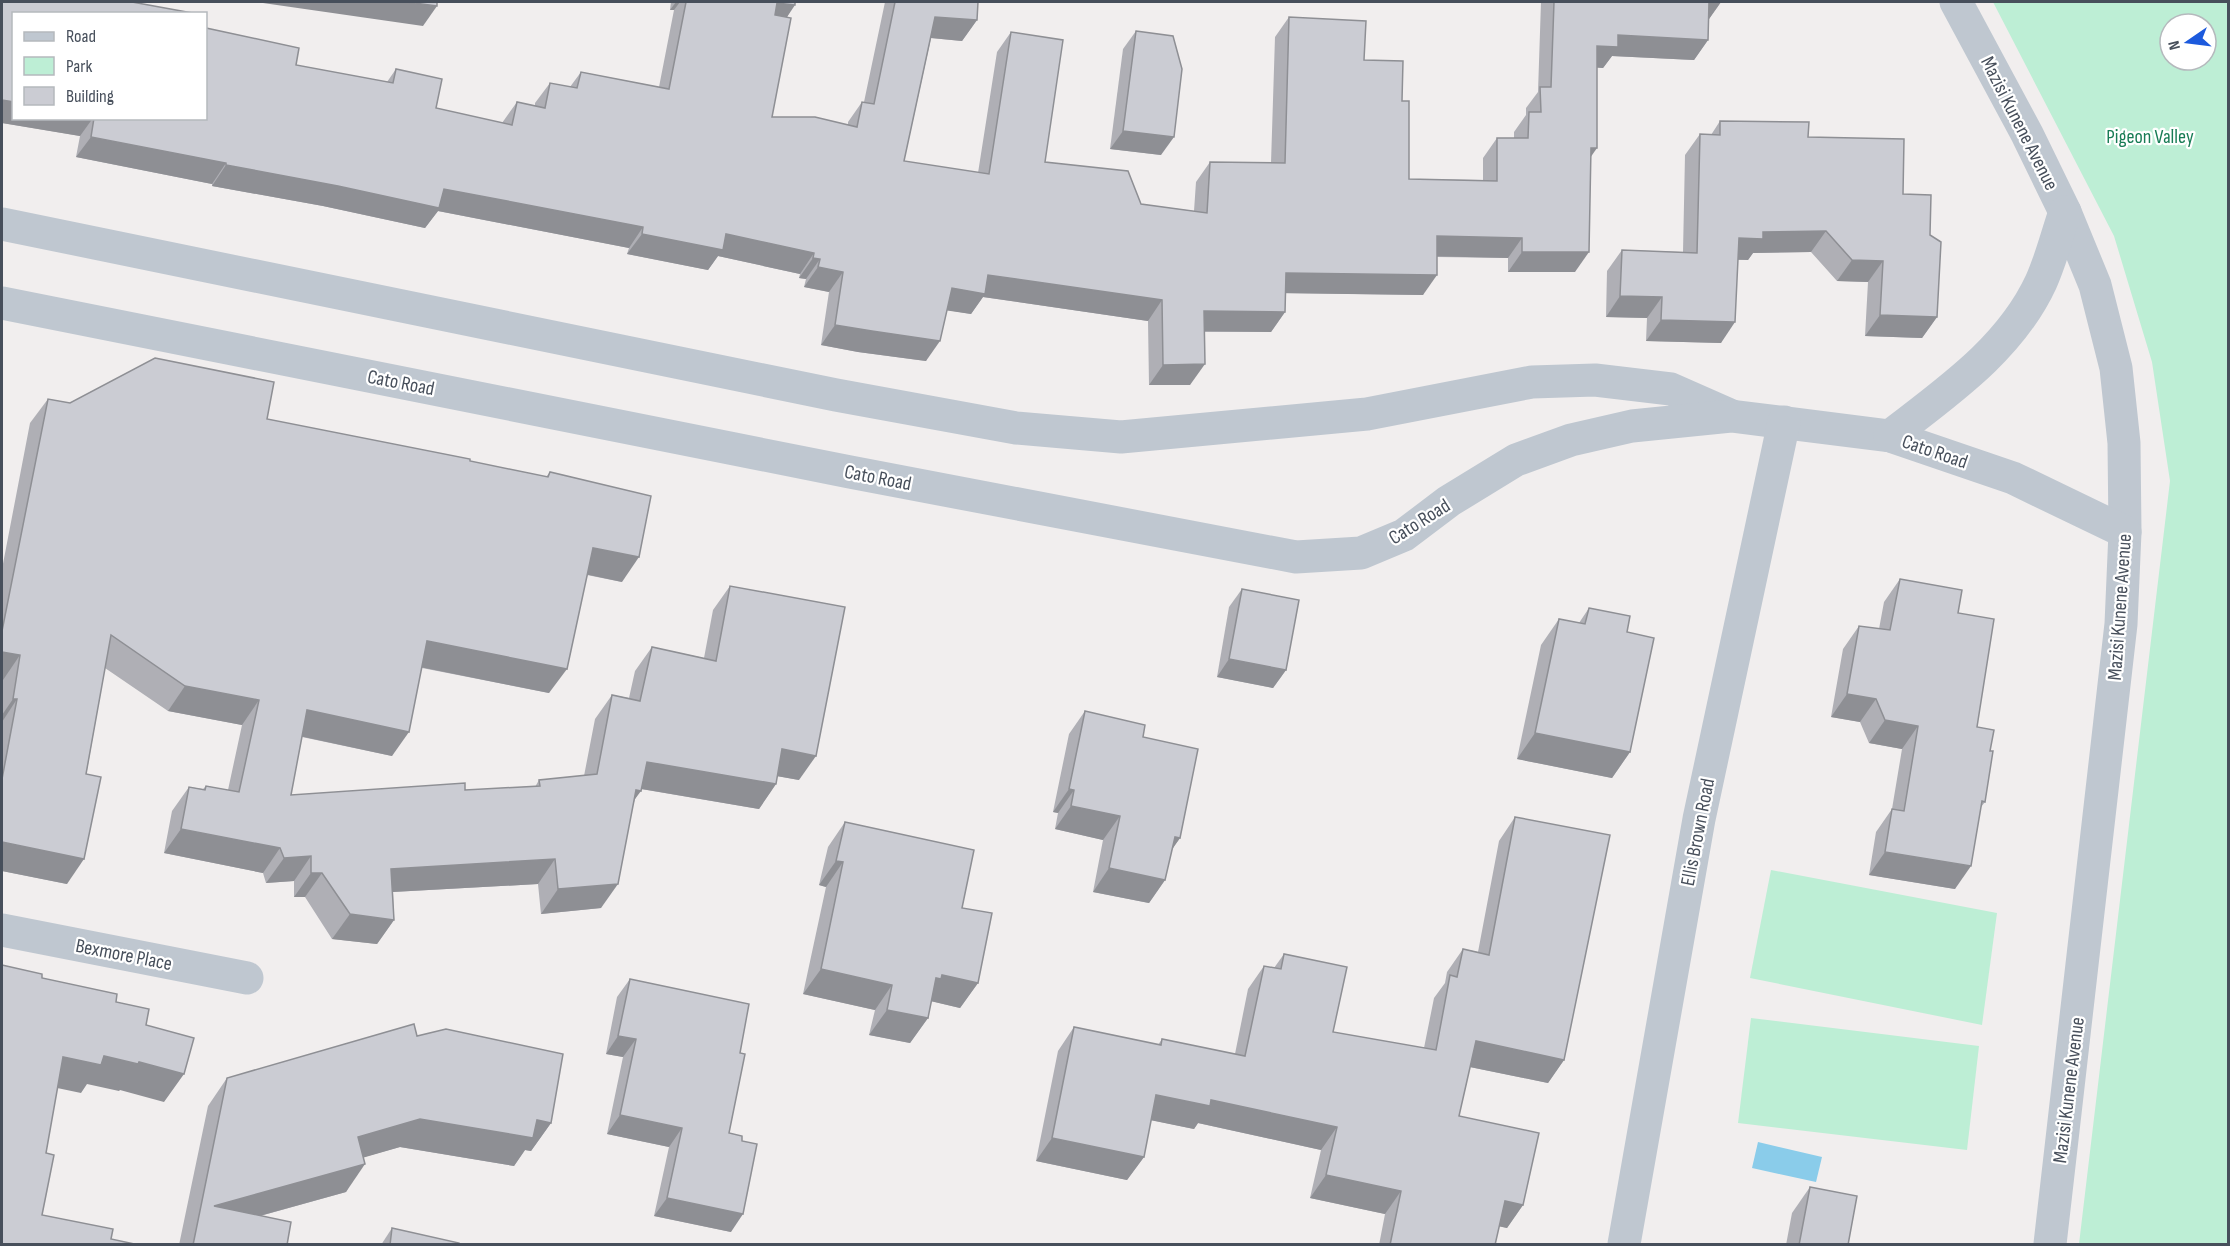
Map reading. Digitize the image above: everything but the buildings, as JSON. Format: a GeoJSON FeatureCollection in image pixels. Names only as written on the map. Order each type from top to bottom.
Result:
{"type":"FeatureCollection","features":[{"type":"Feature","properties":{"kind":"street","name":"Mazisi Kunene Avenue"},"geometry":{"type":"LineString","coordinates":[[1956,2],[2021,123],[2065,212],[2095,285],[2116,368],[2124,443],[2125,532],[2121,624],[2050,1245]]}},
{"type":"Feature","properties":{"kind":"street"},"geometry":{"type":"LineString","coordinates":[[1890,436],[1955,386],[2008,336],[2041,282],[2065,212]]}},
{"type":"Feature","properties":{"kind":"street","name":"Cato Road"},"geometry":{"type":"LineString","coordinates":[[2,224],[836,395],[1016,428],[1120,437],[1367,414],[1532,382],[1595,380],[1671,389],[1731,416]]}},
{"type":"Feature","properties":{"kind":"street","name":"Cato Road"},"geometry":{"type":"LineString","coordinates":[[2,305],[850,472],[1296,557],[1361,553],[1404,535],[1449,501],[1516,460],[1571,440],[1632,426],[1731,416],[1890,436],[2013,477],[2125,532]]}},
{"type":"Feature","properties":{"kind":"street","name":"Ellis Brown Road"},"geometry":{"type":"LineString","coordinates":[[1624,1245],[1699,819],[1784,422]]}},
{"type":"Feature","properties":{"kind":"street","name":"Bexmore Place"},"geometry":{"type":"LineString","coordinates":[[2,930],[248,978]]}},
{"type":"Feature","properties":{"kind":"green space","name":"Pigeon Valley"},"geometry":{"type":"Polygon","coordinates":[[[1993,2],[2228,2],[2228,1244],[2079,1244],[2170,481],[2152,362],[2114,236],[1993,2]]]}},
{"type":"Feature","properties":{"kind":"green space"},"geometry":{"type":"Polygon","coordinates":[[[1771,870],[1997,913],[1982,1025],[1750,978],[1771,870]]]}},
{"type":"Feature","properties":{"kind":"green space"},"geometry":{"type":"Polygon","coordinates":[[[1751,1018],[1979,1046],[1967,1150],[1738,1123],[1751,1018]]]}},
{"type":"Feature","properties":{"kind":"water"},"geometry":{"type":"Polygon","coordinates":[[[1758,1142],[1822,1157],[1816,1182],[1752,1168],[1758,1142]]]}}]}
